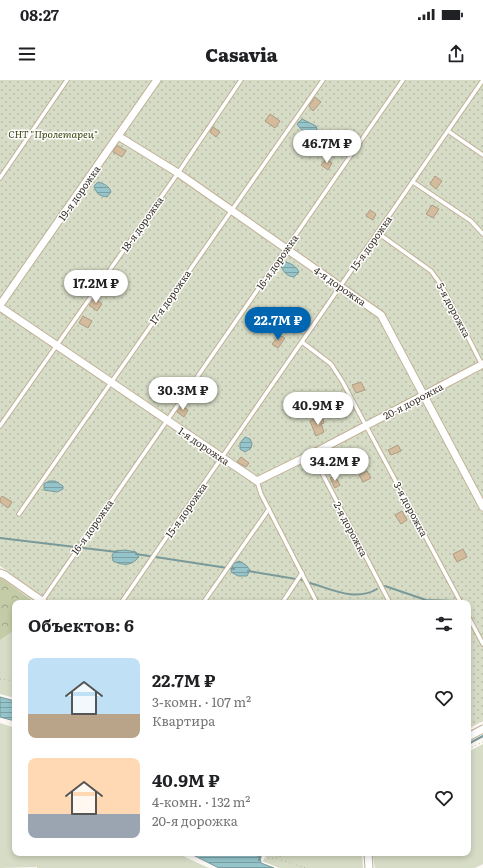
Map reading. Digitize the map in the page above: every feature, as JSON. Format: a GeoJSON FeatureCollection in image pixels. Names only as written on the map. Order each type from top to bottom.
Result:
{"type":"FeatureCollection","features":[{"type":"Feature","properties":{"kind":"street","name":"19-я дорожка"},"geometry":{"type":"LineString","coordinates":[[0,306],[157,80]]}},
{"type":"Feature","properties":{"kind":"street","name":"4-я дорожка"},"geometry":{"type":"LineString","coordinates":[[118,136],[178,173],[381,314],[483,507]]}},
{"type":"Feature","properties":{"kind":"street","name":"1-я дорожка"},"geometry":{"type":"LineString","coordinates":[[0,306],[257,481]]}},
{"type":"Feature","properties":{"kind":"street","name":"20-я дорожка"},"geometry":{"type":"LineString","coordinates":[[257,481],[483,365]]}},
{"type":"Feature","properties":{"kind":"street"},"geometry":{"type":"LineString","coordinates":[[0,573],[41,600]]}},
{"type":"Feature","properties":{"kind":"street"},"geometry":{"type":"LineString","coordinates":[[471,735],[483,729]]}},
{"type":"Feature","properties":{"kind":"street"},"geometry":{"type":"LineString","coordinates":[[368,856],[369,868]]}},
{"type":"Feature","properties":{"kind":"lane"},"geometry":{"type":"LineString","coordinates":[[0,178],[67,80]]}},
{"type":"Feature","properties":{"kind":"lane","name":"18-я дорожка"},"geometry":{"type":"LineString","coordinates":[[0,426],[178,173],[241,80]]}},
{"type":"Feature","properties":{"kind":"lane","name":"17-я дорожка"},"geometry":{"type":"LineString","coordinates":[[19,514],[322,80]]}},
{"type":"Feature","properties":{"kind":"lane","name":"16-я дорожка"},"geometry":{"type":"LineString","coordinates":[[45,600],[76,551],[166,420],[403,80]]}},
{"type":"Feature","properties":{"kind":"lane","name":"15-я дорожка"},"geometry":{"type":"LineString","coordinates":[[123,600],[483,80]]}},
{"type":"Feature","properties":{"kind":"lane"},"geometry":{"type":"LineString","coordinates":[[448,131],[483,155]]}},
{"type":"Feature","properties":{"kind":"lane"},"geometry":{"type":"LineString","coordinates":[[413,182],[471,222],[483,234]]}},
{"type":"Feature","properties":{"kind":"lane","name":"5-я дорожка"},"geometry":{"type":"LineString","coordinates":[[378,233],[431,271],[442,286],[483,365]]}},
{"type":"Feature","properties":{"kind":"lane","name":"3-я дорожка"},"geometry":{"type":"LineString","coordinates":[[302,342],[331,364],[342,381],[367,425],[459,600]]}},
{"type":"Feature","properties":{"kind":"lane","name":"2-я дорожка"},"geometry":{"type":"LineString","coordinates":[[312,454],[388,600]]}},
{"type":"Feature","properties":{"kind":"lane"},"geometry":{"type":"LineString","coordinates":[[257,481],[261,494],[301,574],[316,600]]}},
{"type":"Feature","properties":{"kind":"lane"},"geometry":{"type":"LineString","coordinates":[[205,600],[269,509]]}},
{"type":"Feature","properties":{"kind":"lane"},"geometry":{"type":"LineString","coordinates":[[284,600],[301,574]]}},
{"type":"Feature","properties":{"kind":"lane"},"geometry":{"type":"LineString","coordinates":[[471,622],[483,644]]}},
{"type":"Feature","properties":{"kind":"path"},"geometry":{"type":"LineString","coordinates":[[0,679],[12,681]]}},
{"type":"Feature","properties":{"kind":"path"},"geometry":{"type":"LineString","coordinates":[[471,748],[483,742]]}},
{"type":"Feature","properties":{"kind":"path"},"geometry":{"type":"LineString","coordinates":[[261,856],[263,859],[280,858],[281,860],[306,868]]}},
{"type":"Feature","properties":{"kind":"green space","name":"СНТ \"Пролетарец\""},"geometry":{"type":"Polygon","coordinates":[[[0,80],[483,80],[483,721],[471,727],[471,600],[49,600],[0,566],[0,80]]]}},
{"type":"Feature","properties":{"kind":"green space"},"geometry":{"type":"Polygon","coordinates":[[[0,577],[32,600],[12,600],[12,632],[0,640],[0,577]]]}},
{"type":"Feature","properties":{"kind":"green space"},"geometry":{"type":"Polygon","coordinates":[[[12,632],[12,697],[0,694],[0,640],[12,632]]]}},
{"type":"Feature","properties":{"kind":"green space"},"geometry":{"type":"Polygon","coordinates":[[[0,723],[12,727],[12,856],[184,856],[209,868],[37,867],[0,868],[0,723]]]}},
{"type":"Feature","properties":{"kind":"green space"},"geometry":{"type":"Polygon","coordinates":[[[483,744],[483,864],[475,868],[375,868],[373,856],[471,856],[471,750],[483,744]]]}},
{"type":"Feature","properties":{"kind":"green space"},"geometry":{"type":"Polygon","coordinates":[[[265,856],[362,856],[363,868],[279,868],[262,861],[266,859],[265,856]]]}},
{"type":"Feature","properties":{"kind":"water"},"geometry":{"type":"Polygon","coordinates":[[[302,119],[316,126],[317,129],[312,135],[303,131],[297,124],[302,119]]]}},
{"type":"Feature","properties":{"kind":"water"},"geometry":{"type":"Polygon","coordinates":[[[98,182],[105,184],[109,188],[111,192],[107,197],[98,194],[96,191],[94,186],[98,182]]]}},
{"type":"Feature","properties":{"kind":"water"},"geometry":{"type":"Polygon","coordinates":[[[286,262],[297,268],[299,272],[294,277],[289,276],[282,268],[281,266],[286,262]]]}},
{"type":"Feature","properties":{"kind":"water"},"geometry":{"type":"Polygon","coordinates":[[[245,437],[250,439],[252,443],[251,448],[245,452],[240,449],[240,443],[245,437]]]}},
{"type":"Feature","properties":{"kind":"water"},"geometry":{"type":"Polygon","coordinates":[[[49,481],[55,481],[63,486],[63,489],[57,492],[44,490],[44,484],[49,481]]]}},
{"type":"Feature","properties":{"kind":"water"},"geometry":{"type":"Polygon","coordinates":[[[125,550],[136,552],[139,557],[130,564],[121,564],[113,561],[112,555],[115,551],[125,550]]]}},
{"type":"Feature","properties":{"kind":"water"},"geometry":{"type":"Polygon","coordinates":[[[239,561],[246,565],[250,570],[247,576],[238,576],[231,572],[233,564],[239,561]]]}},
{"type":"Feature","properties":{"kind":"water"},"geometry":{"type":"Polygon","coordinates":[[[0,697],[12,700],[12,720],[0,717],[0,697]]]}},
{"type":"Feature","properties":{"kind":"water"},"geometry":{"type":"Polygon","coordinates":[[[195,856],[257,856],[260,857],[261,863],[274,868],[219,868],[195,856]]]}},
{"type":"Feature","properties":{"kind":"building"},"geometry":{"type":"Polygon","coordinates":[[[315,97],[321,102],[313,111],[309,106],[315,97]]]}},
{"type":"Feature","properties":{"kind":"building"},"geometry":{"type":"Polygon","coordinates":[[[270,114],[280,121],[275,128],[265,121],[270,114]]]}},
{"type":"Feature","properties":{"kind":"building"},"geometry":{"type":"Polygon","coordinates":[[[213,127],[220,132],[216,137],[210,132],[213,127]]]}},
{"type":"Feature","properties":{"kind":"building"},"geometry":{"type":"Polygon","coordinates":[[[117,145],[126,151],[122,157],[113,152],[117,145]]]}},
{"type":"Feature","properties":{"kind":"building"},"geometry":{"type":"Polygon","coordinates":[[[326,159],[332,163],[328,170],[321,165],[326,159]]]}},
{"type":"Feature","properties":{"kind":"building"},"geometry":{"type":"Polygon","coordinates":[[[435,176],[442,181],[436,189],[430,184],[435,176]]]}},
{"type":"Feature","properties":{"kind":"building"},"geometry":{"type":"Polygon","coordinates":[[[432,205],[439,209],[433,218],[426,214],[432,205]]]}},
{"type":"Feature","properties":{"kind":"building"},"geometry":{"type":"Polygon","coordinates":[[[370,210],[376,214],[373,220],[366,216],[370,210]]]}},
{"type":"Feature","properties":{"kind":"building"},"geometry":{"type":"Polygon","coordinates":[[[94,298],[102,304],[97,311],[89,305],[94,298]]]}},
{"type":"Feature","properties":{"kind":"building"},"geometry":{"type":"Polygon","coordinates":[[[83,316],[92,321],[88,328],[79,323],[83,316]]]}},
{"type":"Feature","properties":{"kind":"building"},"geometry":{"type":"Polygon","coordinates":[[[279,335],[285,338],[278,348],[272,344],[279,335]]]}},
{"type":"Feature","properties":{"kind":"building"},"geometry":{"type":"Polygon","coordinates":[[[361,382],[365,390],[356,393],[352,385],[361,382]]]}},
{"type":"Feature","properties":{"kind":"building"},"geometry":{"type":"Polygon","coordinates":[[[182,406],[188,410],[184,417],[177,412],[182,406]]]}},
{"type":"Feature","properties":{"kind":"building"},"geometry":{"type":"Polygon","coordinates":[[[322,416],[324,423],[321,424],[324,432],[316,436],[310,421],[322,416]]]}},
{"type":"Feature","properties":{"kind":"building"},"geometry":{"type":"Polygon","coordinates":[[[398,445],[401,451],[391,455],[388,450],[398,445]]]}},
{"type":"Feature","properties":{"kind":"building"},"geometry":{"type":"Polygon","coordinates":[[[241,457],[249,463],[246,467],[237,462],[241,457]]]}},
{"type":"Feature","properties":{"kind":"building"},"geometry":{"type":"Polygon","coordinates":[[[367,471],[371,478],[363,482],[359,475],[367,471]]]}},
{"type":"Feature","properties":{"kind":"building"},"geometry":{"type":"Polygon","coordinates":[[[335,476],[340,485],[335,488],[330,478],[335,476]]]}},
{"type":"Feature","properties":{"kind":"building"},"geometry":{"type":"Polygon","coordinates":[[[2,496],[12,502],[8,508],[0,502],[2,496]]]}},
{"type":"Feature","properties":{"kind":"building"},"geometry":{"type":"Polygon","coordinates":[[[402,511],[407,520],[401,524],[395,515],[402,511]]]}},
{"type":"Feature","properties":{"kind":"building"},"geometry":{"type":"Polygon","coordinates":[[[463,549],[467,557],[457,562],[453,554],[463,549]]]}},
{"type":"Feature","properties":{"kind":"waterway"},"geometry":{"type":"LineString","coordinates":[[0,538],[117,552]]}},
{"type":"Feature","properties":{"kind":"waterway"},"geometry":{"type":"LineString","coordinates":[[136,554],[234,569]]}},
{"type":"Feature","properties":{"kind":"waterway"},"geometry":{"type":"LineString","coordinates":[[248,571],[302,580]]}},
{"type":"Feature","properties":{"kind":"waterway"},"geometry":{"type":"LineString","coordinates":[[310,583],[335,591],[352,594],[369,593],[377,589]]}},
{"type":"Feature","properties":{"kind":"waterway"},"geometry":{"type":"LineString","coordinates":[[385,586],[426,600]]}},
{"type":"Feature","properties":{"kind":"waterway"},"geometry":{"type":"LineString","coordinates":[[471,742],[483,736]]}},
{"type":"Feature","properties":{"kind":"waterway"},"geometry":{"type":"LineString","coordinates":[[259,860],[261,856]]}}]}
